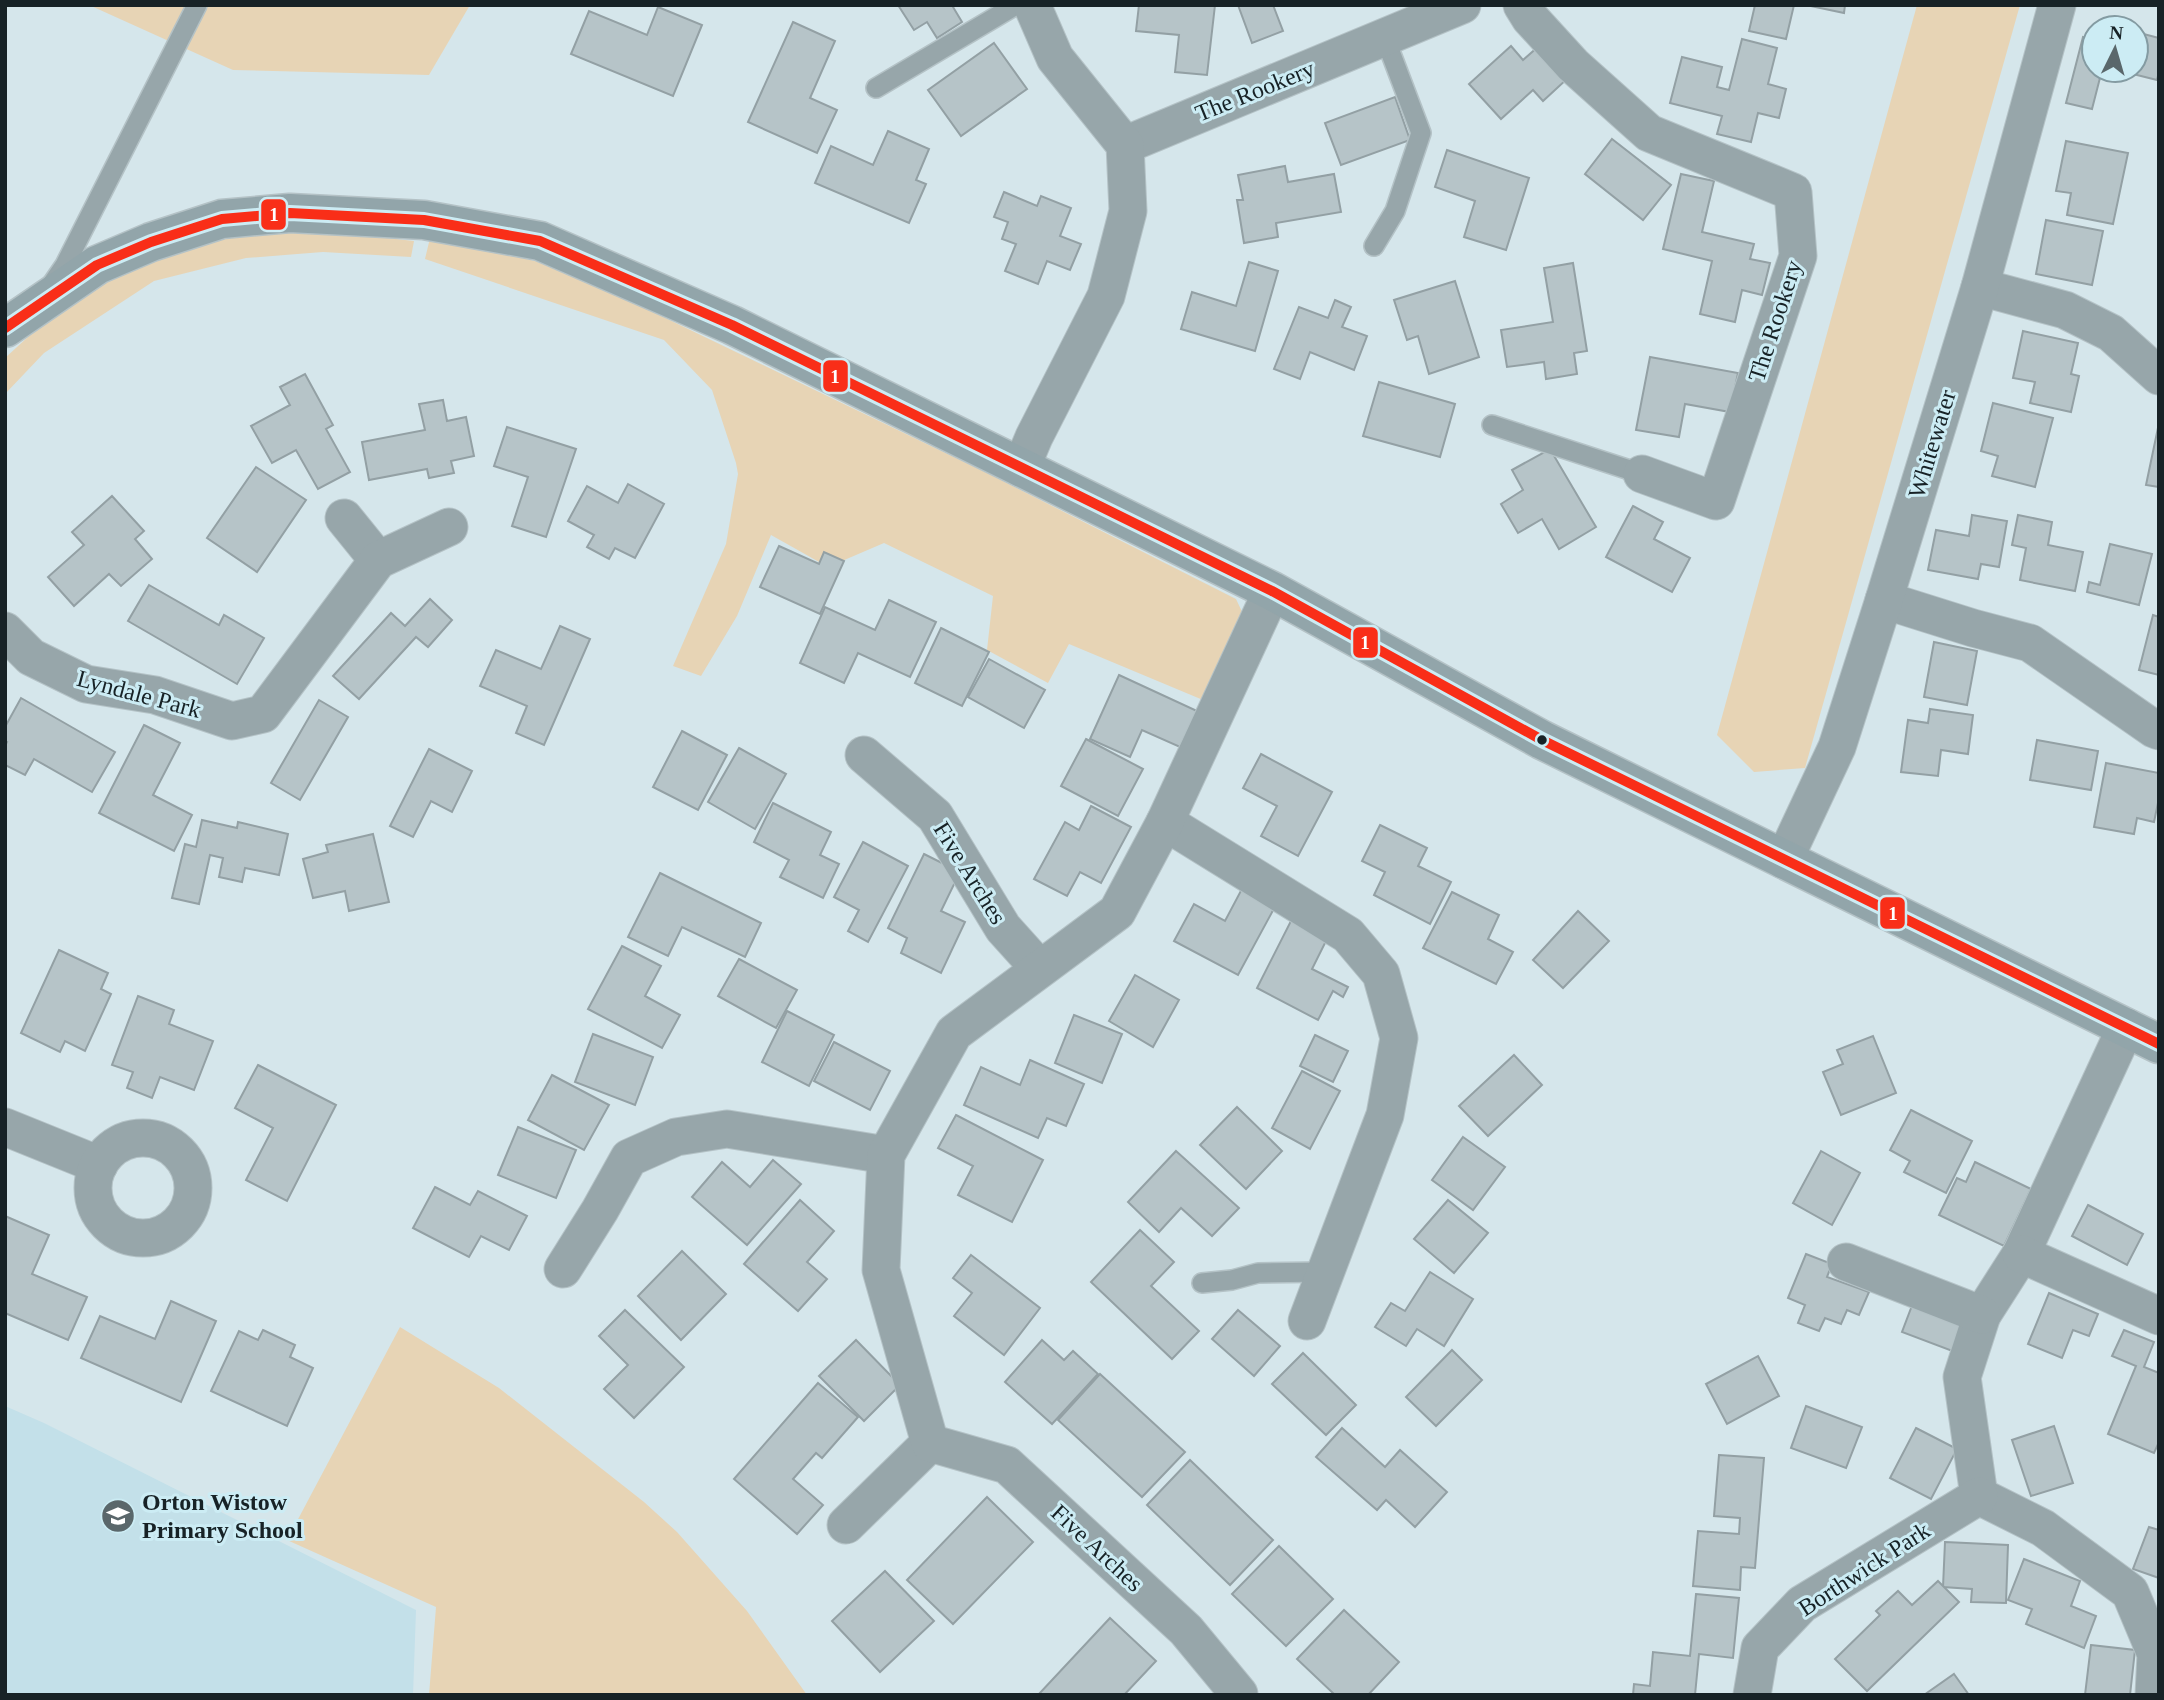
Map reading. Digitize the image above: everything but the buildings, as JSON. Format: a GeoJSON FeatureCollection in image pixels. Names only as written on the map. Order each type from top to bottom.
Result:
{"type":"FeatureCollection","features":[{"type":"Feature","properties":{"kind":"street"},"geometry":{"type":"LineString","coordinates":[[1021,468],[1106,296],[1128,211],[1125,145],[1055,58],[1032,5]]}},
{"type":"Feature","properties":{"kind":"street","name":"The Rookery"},"geometry":{"type":"LineString","coordinates":[[1125,145],[1462,5]]}},
{"type":"Feature","properties":{"kind":"street","name":"The Rookery"},"geometry":{"type":"LineString","coordinates":[[1521,5],[1573,65],[1649,133],[1793,192],[1798,256],[1716,501],[1642,474]]}},
{"type":"Feature","properties":{"kind":"street","name":"Whitewater"},"geometry":{"type":"LineString","coordinates":[[1784,860],[1837,747],[1884,600],[1980,287],[2057,5]]}},
{"type":"Feature","properties":{"kind":"street"},"geometry":{"type":"LineString","coordinates":[[5,328],[97,265],[151,242],[222,219],[290,213],[424,220],[540,241],[732,325],[1272,591],[1542,740],[2143,1035],[2021,1254],[1982,1315],[1962,1377],[1979,1496],[2043,1528],[2130,1592],[2156,1654],[2154,1695]]}},
{"type":"Feature","properties":{"kind":"street"},"geometry":{"type":"LineString","coordinates":[[1980,287],[2066,310],[2111,333],[2159,376]]}},
{"type":"Feature","properties":{"kind":"street"},"geometry":{"type":"LineString","coordinates":[[344,518],[378,561]]}},
{"type":"Feature","properties":{"kind":"street","name":"Lyndale Park"},"geometry":{"type":"LineString","coordinates":[[5,631],[30,657],[86,684],[155,695],[232,721],[263,714],[378,561],[450,527]]}},
{"type":"Feature","properties":{"kind":"street"},"geometry":{"type":"LineString","coordinates":[[846,1524],[930,1443],[881,1270],[886,1156],[954,1033],[1116,912],[1165,822],[1272,591]]}},
{"type":"Feature","properties":{"kind":"street"},"geometry":{"type":"LineString","coordinates":[[1884,600],[2030,643],[2159,731]]}},
{"type":"Feature","properties":{"kind":"street","name":"Five Arches"},"geometry":{"type":"LineString","coordinates":[[864,755],[935,816],[1003,928],[1039,968]]}},
{"type":"Feature","properties":{"kind":"street"},"geometry":{"type":"LineString","coordinates":[[1165,822],[1348,935],[1381,974],[1399,1038],[1385,1115],[1307,1321]]}},
{"type":"Feature","properties":{"kind":"street"},"geometry":{"type":"LineString","coordinates":[[5,1127],[99,1165]]}},
{"type":"Feature","properties":{"kind":"street"},"geometry":{"type":"LineString","coordinates":[[563,1269],[629,1158],[676,1137],[727,1129],[886,1156]]}},
{"type":"Feature","properties":{"kind":"street"},"geometry":{"type":"LineString","coordinates":[[2021,1254],[2159,1316]]}},
{"type":"Feature","properties":{"kind":"street"},"geometry":{"type":"LineString","coordinates":[[1846,1262],[1982,1315]]}},
{"type":"Feature","properties":{"kind":"street","name":"Five Arches"},"geometry":{"type":"LineString","coordinates":[[930,1443],[1007,1465],[1186,1630],[1238,1695]]}},
{"type":"Feature","properties":{"kind":"street","name":"Borthwick Park"},"geometry":{"type":"LineString","coordinates":[[1752,1695],[1759,1648],[1802,1604],[1979,1496]]}},
{"type":"Feature","properties":{"kind":"lane"},"geometry":{"type":"LineString","coordinates":[[37,306],[65,265],[197,5]]}},
{"type":"Feature","properties":{"kind":"lane"},"geometry":{"type":"LineString","coordinates":[[876,88],[1016,5]]}},
{"type":"Feature","properties":{"kind":"lane"},"geometry":{"type":"LineString","coordinates":[[1374,246],[1395,211],[1421,133],[1385,38]]}},
{"type":"Feature","properties":{"kind":"lane","name":"The Rookery"},"geometry":{"type":"LineString","coordinates":[[1492,425],[1642,474]]}},
{"type":"Feature","properties":{"kind":"lane"},"geometry":{"type":"LineString","coordinates":[[1202,1283],[1232,1280],[1258,1273],[1325,1272]]}},
{"type":"Feature","properties":{"kind":"shaded area"},"geometry":{"type":"Polygon","coordinates":[[[89,5],[470,5],[429,75],[233,70],[89,5]]]}},
{"type":"Feature","properties":{"kind":"shaded area"},"geometry":{"type":"Polygon","coordinates":[[[1917,5],[2020,5],[1805,768],[1754,772],[1717,735],[1917,5]]]}},
{"type":"Feature","properties":{"kind":"shaded area"},"geometry":{"type":"Polygon","coordinates":[[[305,229],[414,241],[411,257],[323,252],[246,258],[154,281],[44,353],[5,394],[5,358],[29,336],[105,283],[174,250],[256,230],[305,229]]]}},
{"type":"Feature","properties":{"kind":"shaded area"},"geometry":{"type":"Polygon","coordinates":[[[430,238],[535,261],[628,300],[989,474],[1236,599],[1245,618],[1203,700],[1069,644],[1048,683],[987,650],[993,596],[884,543],[828,567],[771,535],[737,616],[701,676],[673,666],[726,544],[738,474],[712,390],[664,340],[425,259],[430,238]]]}},
{"type":"Feature","properties":{"kind":"shaded area"},"geometry":{"type":"Polygon","coordinates":[[[400,1327],[499,1388],[644,1502],[677,1532],[747,1611],[807,1695],[429,1695],[436,1607],[287,1540],[400,1327]]]}},
{"type":"Feature","properties":{"kind":"shaded area","name":"Orton Wistow Primary School"},"geometry":{"type":"Polygon","coordinates":[[[5,1406],[44,1423],[416,1610],[413,1695],[5,1695],[5,1406]]]}},
{"type":"Feature","properties":{"kind":"transit line","name":"1"},"geometry":{"type":"LineString","coordinates":[[5,328],[97,265],[151,242],[222,219],[290,213],[424,220],[540,241],[732,325],[1272,591],[1542,740],[2159,1044]]}},
{"type":"Feature","properties":{"kind":"place","name":"Orton Wistow Primary School"},"geometry":{"type":"Point","coordinates":[118,1516]}}]}
